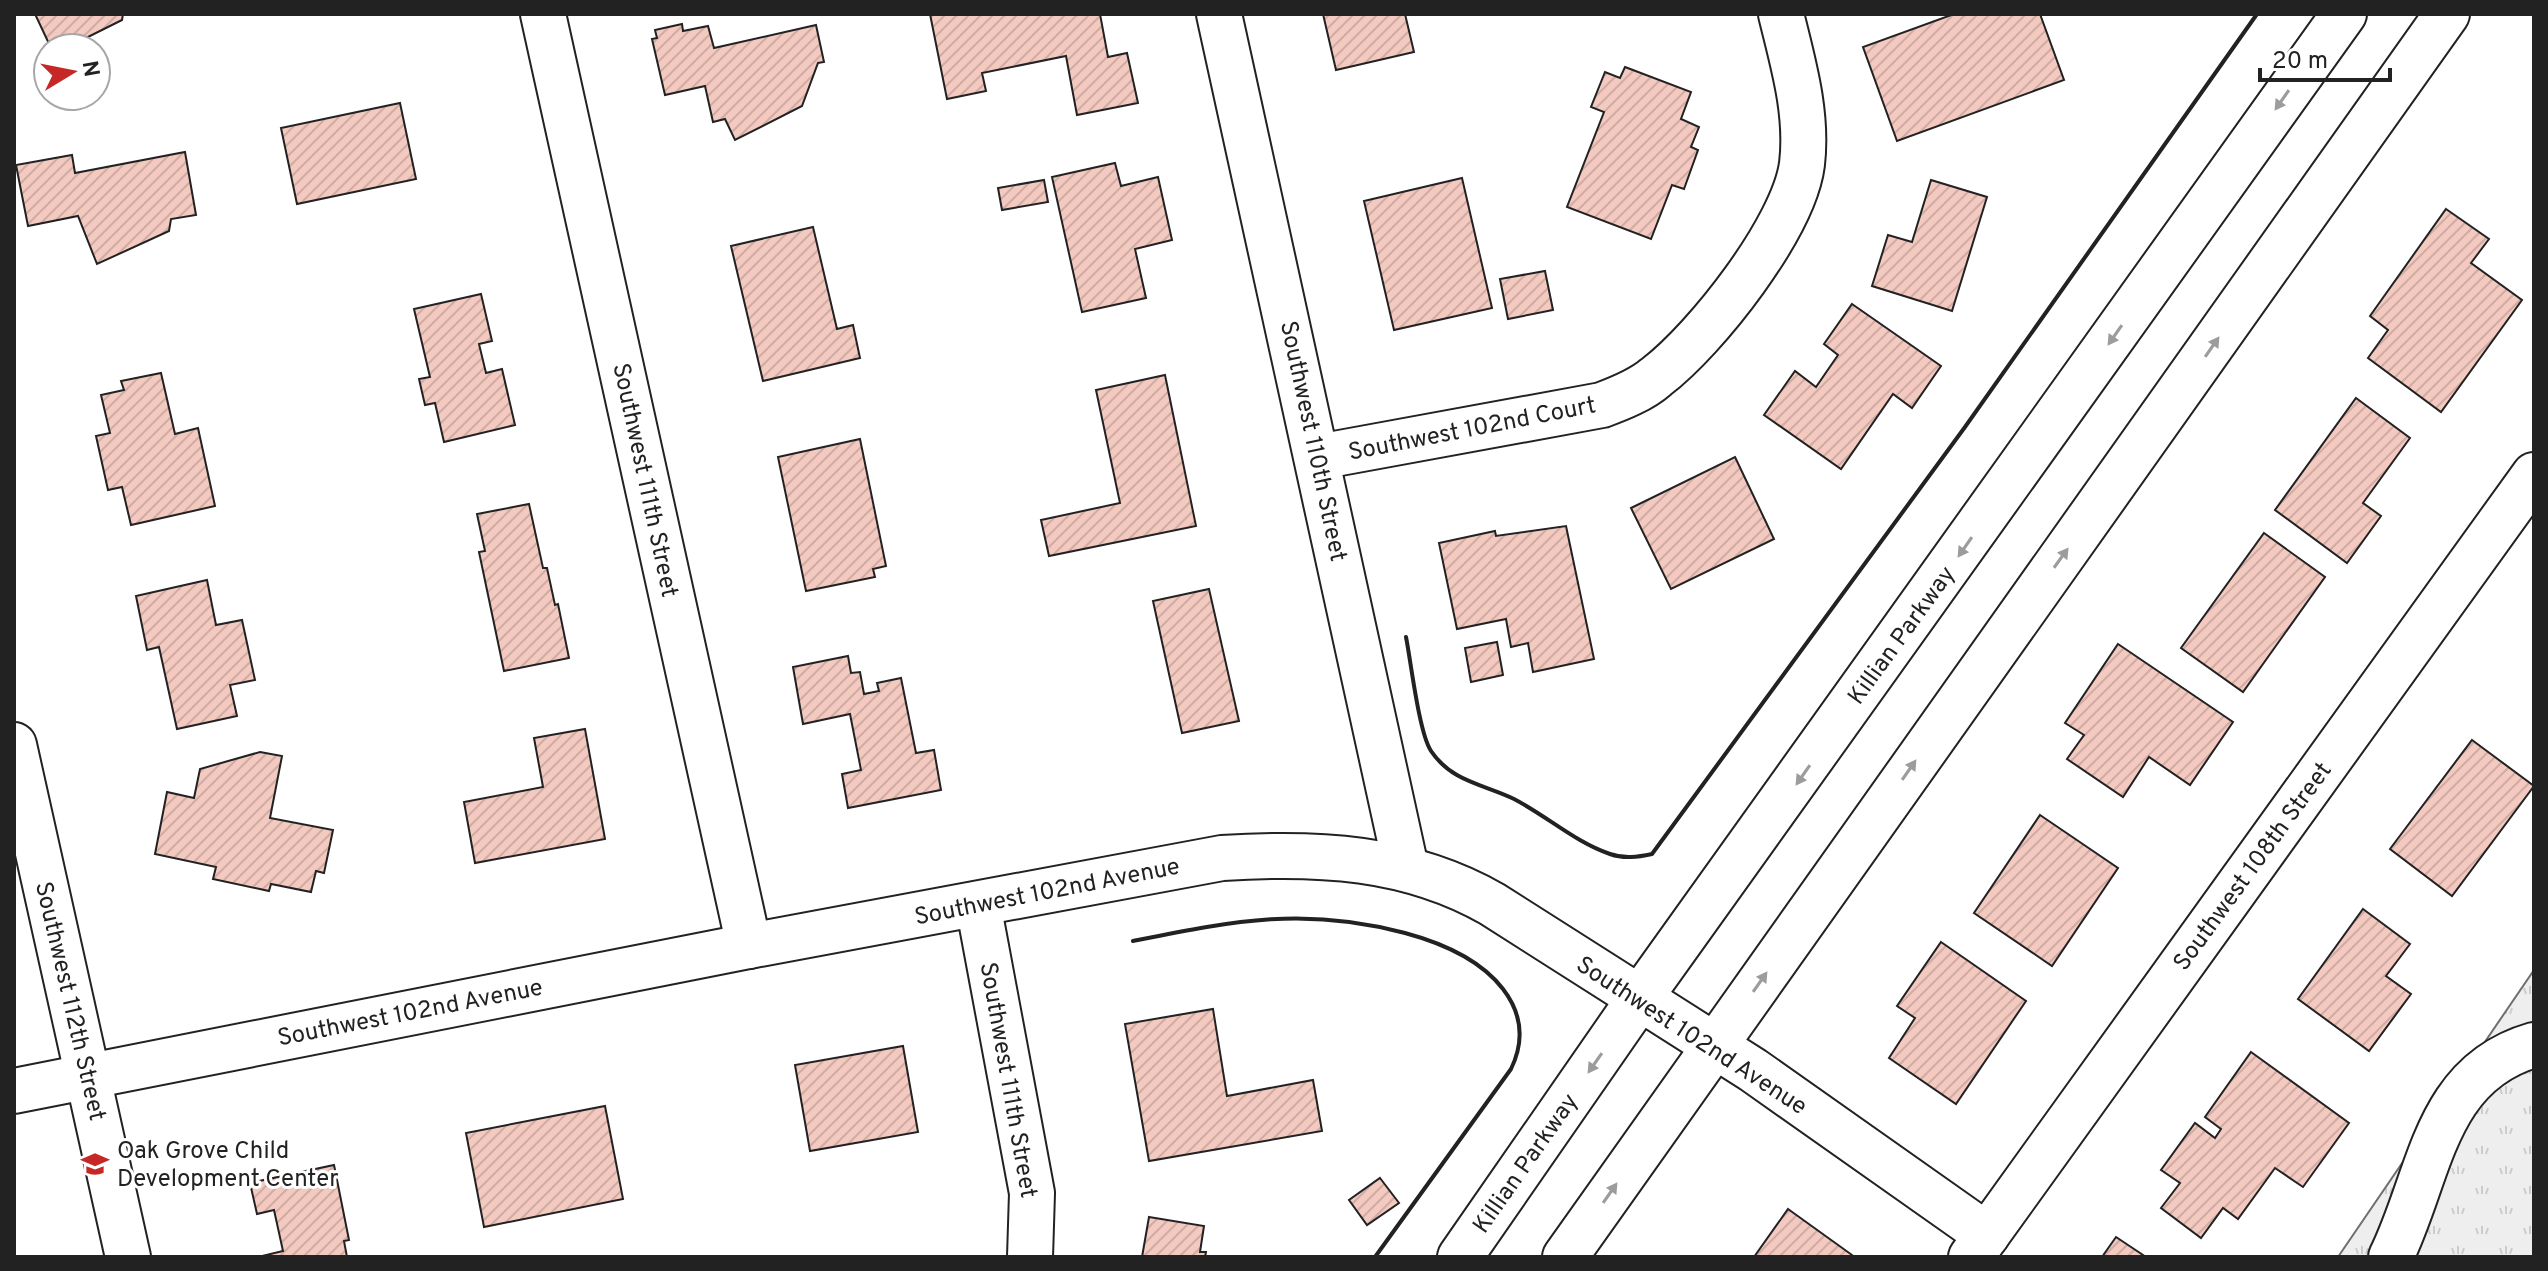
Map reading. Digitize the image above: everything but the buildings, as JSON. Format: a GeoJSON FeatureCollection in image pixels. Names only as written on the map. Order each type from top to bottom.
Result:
{"type":"FeatureCollection","features":[{"type":"Feature","properties":{"kind":"street","name":"Southwest 111th Street"},"geometry":{"type":"LineString","coordinates":[[543,14],[749,946]]}},
{"type":"Feature","properties":{"kind":"street","name":"Southwest 110th Street"},"geometry":{"type":"LineString","coordinates":[[1219,14],[1406,868]]}},
{"type":"Feature","properties":{"kind":"street","name":"Southwest 102nd Court"},"geometry":{"type":"LineString","coordinates":[[1318,457],[1590,408],[1632,392],[1656,378],[1692,344],[1756,260],[1792,200],[1801,167],[1800,99],[1781,14]]}},
{"type":"Feature","properties":{"kind":"street","name":"Killian Parkway"},"geometry":{"type":"LineString","coordinates":[[1460,1257],[1639,999],[1696,924],[2344,14]]}},
{"type":"Feature","properties":{"kind":"street"},"geometry":{"type":"LineString","coordinates":[[1565,1257],[2447,14]]}},
{"type":"Feature","properties":{"kind":"street","name":"Southwest 108th Street"},"geometry":{"type":"LineString","coordinates":[[1979,1246],[2534,475]]}},
{"type":"Feature","properties":{"kind":"street","name":"Southwest 112th Street"},"geometry":{"type":"LineString","coordinates":[[14,745],[128,1257]]}},
{"type":"Feature","properties":{"kind":"street","name":"Southwest 102nd Avenue"},"geometry":{"type":"LineString","coordinates":[[14,1091],[749,946],[1222,858],[1278,854],[1370,859],[1406,868],[1471,892],[1715,1046],[1979,1246]]}},
{"type":"Feature","properties":{"kind":"street","name":"Southwest 111th Street"},"geometry":{"type":"LineString","coordinates":[[978,904],[1032,1193],[1030,1257]]}},
{"type":"Feature","properties":{"kind":"street"},"geometry":{"type":"LineString","coordinates":[[2391,1257],[2408,1223],[2441,1122],[2478,1074],[2511,1052],[2534,1045]]}},
{"type":"Feature","properties":{"kind":"green space"},"geometry":{"type":"Polygon","coordinates":[[[2534,970],[2534,1257],[2338,1257],[2534,970]]]}},
{"type":"Feature","properties":{"kind":"wall"},"geometry":{"type":"LineString","coordinates":[[1406,637],[1427,742],[1448,769],[1514,799],[1597,849],[1620,857],[1652,854],[1965,427],[2257,14]]}},
{"type":"Feature","properties":{"kind":"wall"},"geometry":{"type":"LineString","coordinates":[[1133,941],[1269,919],[1334,920],[1405,933],[1446,947],[1483,969],[1503,989],[1518,1019],[1518,1049],[1511,1069],[1375,1257]]}},
{"type":"Feature","properties":{"kind":"place","name":"Oak Grove Child Development Center"},"geometry":{"type":"Point","coordinates":[95,1164]}}]}
